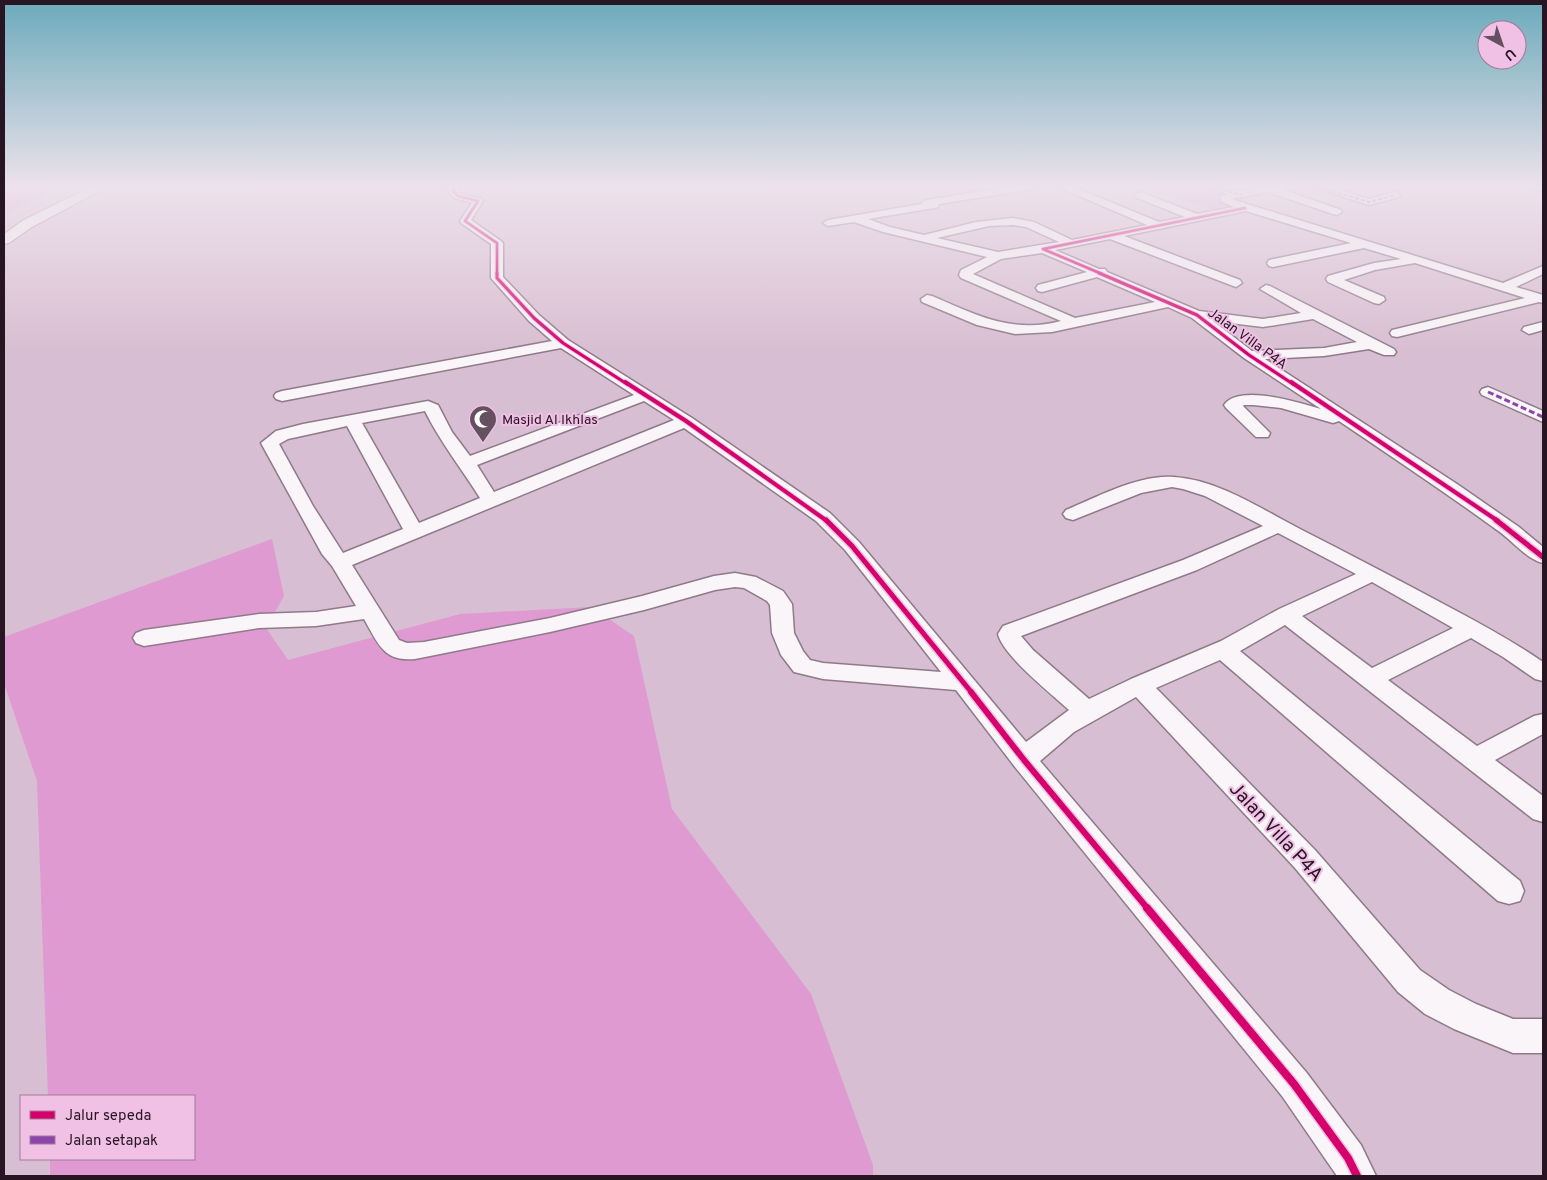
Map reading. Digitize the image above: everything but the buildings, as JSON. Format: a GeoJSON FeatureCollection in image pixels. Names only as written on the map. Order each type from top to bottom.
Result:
{"type":"FeatureCollection","features":[{"type":"Feature","properties":{"kind":"street"},"geometry":{"type":"LineString","coordinates":[[494,241],[497,243],[497,278],[534,318],[563,343],[686,421],[823,517],[852,546],[1014,745],[1024,760],[1294,1084],[1348,1158],[1356,1176]]}},
{"type":"Feature","properties":{"kind":"street"},"geometry":{"type":"LineString","coordinates":[[936,241],[998,256]]}},
{"type":"Feature","properties":{"kind":"street"},"geometry":{"type":"LineString","coordinates":[[1066,241],[1070,243]]}},
{"type":"Feature","properties":{"kind":"street"},"geometry":{"type":"LineString","coordinates":[[1074,322],[965,275],[965,272],[998,256],[1080,241]]}},
{"type":"Feature","properties":{"kind":"street"},"geometry":{"type":"LineString","coordinates":[[1127,241],[1236,283]]}},
{"type":"Feature","properties":{"kind":"street"},"geometry":{"type":"LineString","coordinates":[[1359,241],[1542,298]]}},
{"type":"Feature","properties":{"kind":"street"},"geometry":{"type":"LineString","coordinates":[[1273,264],[1368,244]]}},
{"type":"Feature","properties":{"kind":"street","name":"Jalan Villa P4A"},"geometry":{"type":"LineString","coordinates":[[1043,249],[1101,272],[1197,315],[1249,355],[1451,488],[1512,531],[1543,557]]}},
{"type":"Feature","properties":{"kind":"street"},"geometry":{"type":"LineString","coordinates":[[1380,300],[1332,279],[1374,267],[1418,259]]}},
{"type":"Feature","properties":{"kind":"street"},"geometry":{"type":"LineString","coordinates":[[1504,286],[1543,270]]}},
{"type":"Feature","properties":{"kind":"street"},"geometry":{"type":"LineString","coordinates":[[1042,288],[1101,272]]}},
{"type":"Feature","properties":{"kind":"street"},"geometry":{"type":"LineString","coordinates":[[1266,290],[1389,352]]}},
{"type":"Feature","properties":{"kind":"street"},"geometry":{"type":"LineString","coordinates":[[1397,333],[1542,298]]}},
{"type":"Feature","properties":{"kind":"street"},"geometry":{"type":"LineString","coordinates":[[927,299],[988,325],[1008,330],[1042,330],[1170,303]]}},
{"type":"Feature","properties":{"kind":"street","name":"Jalan Villa P4A"},"geometry":{"type":"LineString","coordinates":[[1197,315],[1263,323],[1315,315]]}},
{"type":"Feature","properties":{"kind":"street"},"geometry":{"type":"LineString","coordinates":[[1529,330],[1543,326]]}},
{"type":"Feature","properties":{"kind":"street"},"geometry":{"type":"LineString","coordinates":[[282,396],[563,343]]}},
{"type":"Feature","properties":{"kind":"street","name":"Jalan Villa P4A"},"geometry":{"type":"LineString","coordinates":[[1249,355],[1324,352],[1371,344]]}},
{"type":"Feature","properties":{"kind":"street"},"geometry":{"type":"LineString","coordinates":[[1488,392],[1543,417]]}},
{"type":"Feature","properties":{"kind":"street"},"geometry":{"type":"LineString","coordinates":[[467,463],[647,395]]}},
{"type":"Feature","properties":{"kind":"street"},"geometry":{"type":"LineString","coordinates":[[1262,433],[1232,405],[1242,400],[1257,400],[1350,423]]}},
{"type":"Feature","properties":{"kind":"street"},"geometry":{"type":"LineString","coordinates":[[490,500],[467,463],[444,433],[432,408],[428,406],[282,434],[270,443],[332,554],[340,562],[392,646],[397,650],[403,652],[424,650],[550,625],[644,603],[714,583],[735,580],[749,582],[775,596],[780,604],[783,633],[793,655],[806,668],[962,682]]}},
{"type":"Feature","properties":{"kind":"street"},"geometry":{"type":"LineString","coordinates":[[352,420],[414,531]]}},
{"type":"Feature","properties":{"kind":"street"},"geometry":{"type":"LineString","coordinates":[[340,562],[686,421]]}},
{"type":"Feature","properties":{"kind":"street"},"geometry":{"type":"LineString","coordinates":[[1073,514],[1161,483],[1186,483],[1217,495],[1373,574],[1472,629],[1543,672]]}},
{"type":"Feature","properties":{"kind":"street"},"geometry":{"type":"LineString","coordinates":[[1087,712],[1026,656],[1010,638],[1011,631],[1190,565],[1279,526]]}},
{"type":"Feature","properties":{"kind":"street"},"geometry":{"type":"LineString","coordinates":[[1024,760],[1043,740],[1087,712],[1140,685],[1223,650],[1286,615],[1373,574]]}},
{"type":"Feature","properties":{"kind":"street"},"geometry":{"type":"LineString","coordinates":[[144,638],[258,621],[316,619],[370,611]]}},
{"type":"Feature","properties":{"kind":"street"},"geometry":{"type":"LineString","coordinates":[[1286,615],[1543,811]]}},
{"type":"Feature","properties":{"kind":"street"},"geometry":{"type":"LineString","coordinates":[[1371,679],[1472,629]]}},
{"type":"Feature","properties":{"kind":"street"},"geometry":{"type":"LineString","coordinates":[[1223,650],[1509,891]]}},
{"type":"Feature","properties":{"kind":"street","name":"Jalan Villa P4A"},"geometry":{"type":"LineString","coordinates":[[1140,685],[1305,859],[1409,981],[1437,1002],[1466,1017],[1513,1036],[1543,1036]]}},
{"type":"Feature","properties":{"kind":"street"},"geometry":{"type":"LineString","coordinates":[[1475,759],[1543,723]]}},
{"type":"Feature","properties":{"kind":"shaded area"},"geometry":{"type":"Polygon","coordinates":[[[272,539],[284,596],[266,628],[288,660],[460,614],[591,607],[634,636],[672,809],[811,994],[873,1165],[873,1176],[50,1176],[50,1160],[195,1160],[195,1095],[48,1095],[37,781],[4,683],[4,637],[272,539]]]}},
{"type":"Feature","properties":{"kind":"marked path"},"geometry":{"type":"LineString","coordinates":[[1488,392],[1543,417]]}},
{"type":"Feature","properties":{"kind":"cycle path"},"geometry":{"type":"LineString","coordinates":[[494,241],[497,243],[497,278],[534,318],[563,343],[686,421],[823,517],[852,546],[1014,745],[1024,760],[1294,1084],[1348,1158],[1357,1176]]}},
{"type":"Feature","properties":{"kind":"cycle path"},"geometry":{"type":"LineString","coordinates":[[1082,241],[1043,249],[1197,315],[1249,355],[1451,488],[1512,531],[1543,557]]}},
{"type":"Feature","properties":{"kind":"place","name":"Masjid Al Ikhlas"},"geometry":{"type":"Point","coordinates":[483,443]}}]}
